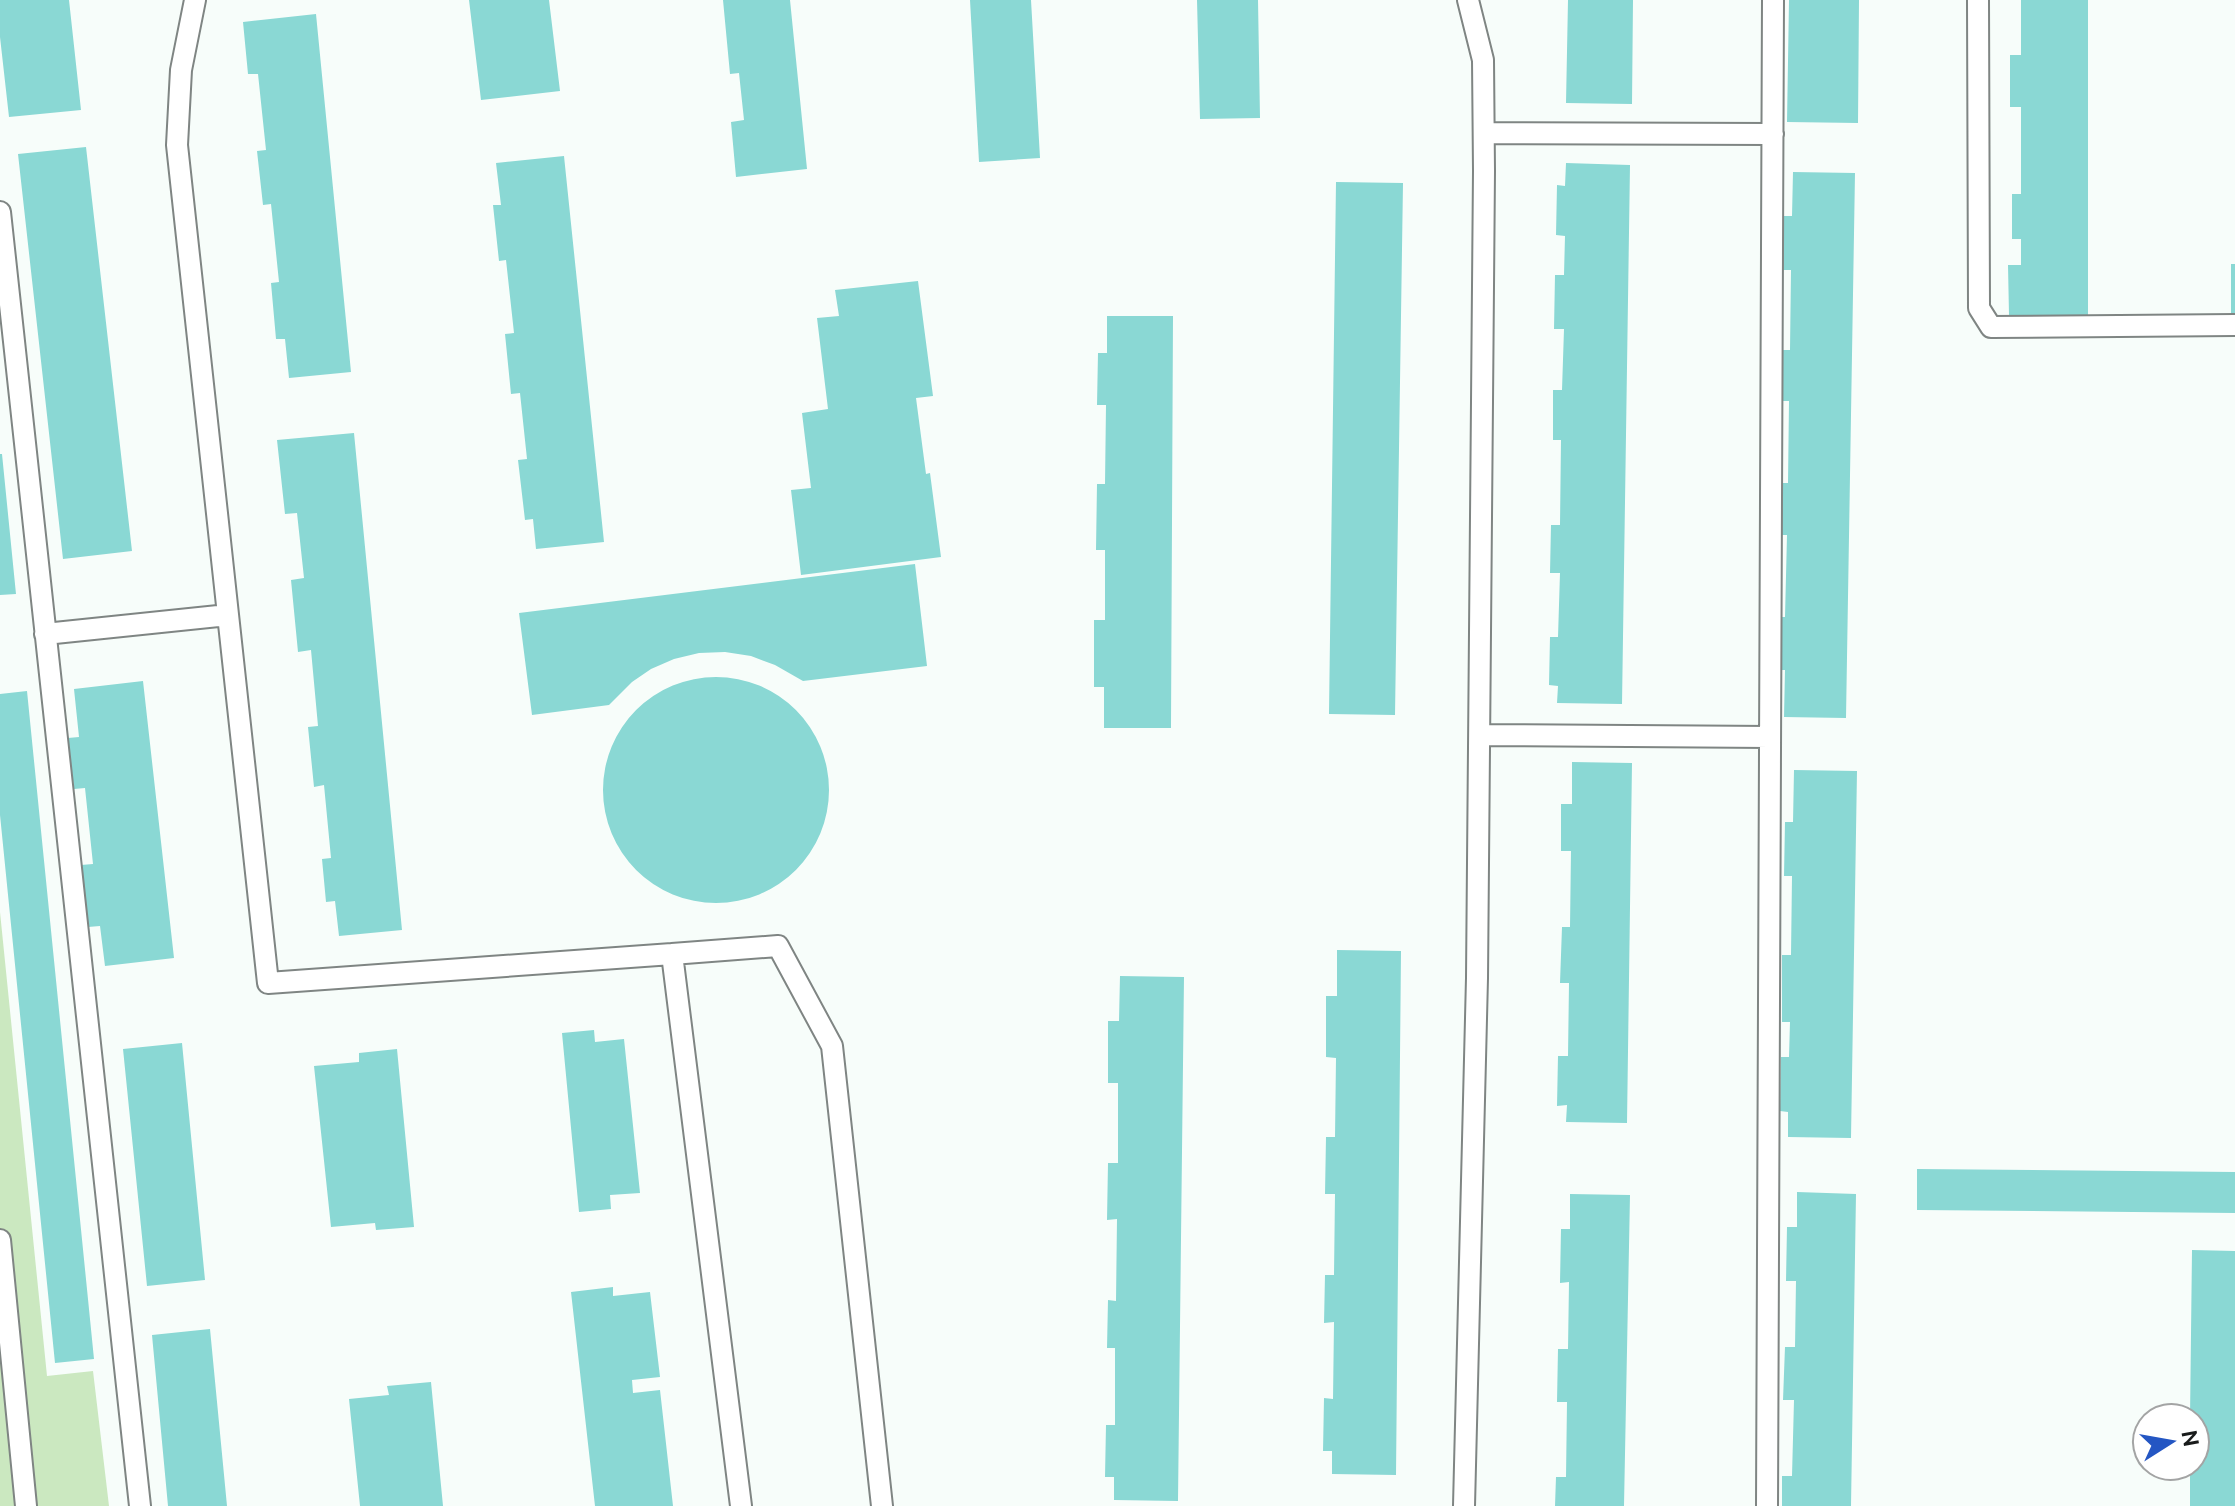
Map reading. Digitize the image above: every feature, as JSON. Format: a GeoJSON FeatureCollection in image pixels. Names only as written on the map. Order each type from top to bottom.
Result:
{"type":"FeatureCollection","features":[{"type":"Feature","properties":{"kind":"lane"},"geometry":{"type":"LineString","coordinates":[[195,0],[181,70],[177,145],[268,983],[778,946],[832,1046],[882,1506]]}},
{"type":"Feature","properties":{"kind":"lane"},"geometry":{"type":"LineString","coordinates":[[1464,1506],[1477,978],[1484,133],[1483,60],[1468,0]]}},
{"type":"Feature","properties":{"kind":"lane"},"geometry":{"type":"LineString","coordinates":[[1767,1506],[1773,0]]}},
{"type":"Feature","properties":{"kind":"lane"},"geometry":{"type":"LineString","coordinates":[[1978,0],[1979,308],[1991,327],[2235,325]]}},
{"type":"Feature","properties":{"kind":"lane"},"geometry":{"type":"LineString","coordinates":[[1484,133],[1773,134]]}},
{"type":"Feature","properties":{"kind":"lane"},"geometry":{"type":"LineString","coordinates":[[0,212],[140,1506]]}},
{"type":"Feature","properties":{"kind":"lane"},"geometry":{"type":"LineString","coordinates":[[45,634],[228,615]]}},
{"type":"Feature","properties":{"kind":"lane"},"geometry":{"type":"LineString","coordinates":[[1480,735],[1770,737]]}},
{"type":"Feature","properties":{"kind":"lane"},"geometry":{"type":"LineString","coordinates":[[672,954],[741,1506]]}},
{"type":"Feature","properties":{"kind":"lane"},"geometry":{"type":"LineString","coordinates":[[0,1240],[26,1506]]}},
{"type":"Feature","properties":{"kind":"green space"},"geometry":{"type":"Polygon","coordinates":[[[0,912],[47,1376],[93,1371],[109,1506],[0,1506],[0,912]]]}},
{"type":"Feature","properties":{"kind":"building"},"geometry":{"type":"Polygon","coordinates":[[[0,0],[69,0],[81,110],[9,117],[0,37],[0,0]]]}},
{"type":"Feature","properties":{"kind":"building"},"geometry":{"type":"Polygon","coordinates":[[[469,0],[549,0],[560,91],[481,100],[469,0]]]}},
{"type":"Feature","properties":{"kind":"building"},"geometry":{"type":"Polygon","coordinates":[[[723,0],[790,0],[807,169],[736,177],[731,122],[744,120],[739,73],[730,74],[723,0]]]}},
{"type":"Feature","properties":{"kind":"building"},"geometry":{"type":"Polygon","coordinates":[[[970,0],[1031,0],[1040,158],[979,162],[970,0]]]}},
{"type":"Feature","properties":{"kind":"building"},"geometry":{"type":"Polygon","coordinates":[[[1197,0],[1258,0],[1260,118],[1200,119],[1197,0]]]}},
{"type":"Feature","properties":{"kind":"building"},"geometry":{"type":"Polygon","coordinates":[[[1568,0],[1633,0],[1632,104],[1566,103],[1568,0]]]}},
{"type":"Feature","properties":{"kind":"building"},"geometry":{"type":"Polygon","coordinates":[[[1789,0],[1859,0],[1858,123],[1787,122],[1789,0]]]}},
{"type":"Feature","properties":{"kind":"building"},"geometry":{"type":"Polygon","coordinates":[[[2021,0],[2088,0],[2088,315],[2009,315],[2008,265],[2021,265],[2021,239],[2012,239],[2012,194],[2021,194],[2021,107],[2010,107],[2010,55],[2021,55],[2021,0]]]}},
{"type":"Feature","properties":{"kind":"building"},"geometry":{"type":"Polygon","coordinates":[[[316,14],[351,372],[289,378],[285,339],[276,339],[271,283],[279,282],[271,204],[263,205],[257,151],[266,150],[258,74],[248,74],[243,22],[316,14]]]}},
{"type":"Feature","properties":{"kind":"building"},"geometry":{"type":"Polygon","coordinates":[[[86,147],[132,551],[63,559],[18,154],[86,147]]]}},
{"type":"Feature","properties":{"kind":"building"},"geometry":{"type":"Polygon","coordinates":[[[564,156],[604,542],[536,549],[533,519],[525,520],[518,460],[527,459],[520,393],[511,394],[505,334],[514,333],[506,260],[499,261],[493,205],[501,205],[496,163],[564,156]]]}},
{"type":"Feature","properties":{"kind":"building"},"geometry":{"type":"Polygon","coordinates":[[[1566,163],[1630,165],[1622,704],[1557,703],[1558,686],[1549,685],[1550,637],[1558,637],[1560,573],[1550,573],[1551,525],[1560,525],[1561,440],[1553,440],[1553,390],[1562,390],[1564,329],[1554,329],[1555,275],[1564,275],[1565,236],[1556,235],[1557,185],[1565,186],[1566,163]]]}},
{"type":"Feature","properties":{"kind":"building"},"geometry":{"type":"Polygon","coordinates":[[[1793,172],[1855,173],[1846,718],[1784,717],[1785,670],[1775,670],[1776,617],[1785,617],[1787,535],[1776,535],[1777,483],[1788,483],[1789,401],[1780,401],[1781,350],[1790,350],[1791,270],[1782,270],[1783,216],[1792,216],[1793,172]]]}},
{"type":"Feature","properties":{"kind":"building"},"geometry":{"type":"Polygon","coordinates":[[[1336,182],[1403,183],[1395,715],[1329,714],[1336,182]]]}},
{"type":"Feature","properties":{"kind":"building"},"geometry":{"type":"Polygon","coordinates":[[[2231,264],[2235,264],[2235,314],[2231,314],[2231,264]]]}},
{"type":"Feature","properties":{"kind":"building"},"geometry":{"type":"Polygon","coordinates":[[[918,281],[933,396],[916,398],[941,557],[801,575],[791,490],[811,488],[802,413],[828,409],[817,318],[839,316],[835,290],[918,281]]]}},
{"type":"Feature","properties":{"kind":"building"},"geometry":{"type":"Polygon","coordinates":[[[1107,316],[1173,316],[1171,728],[1104,728],[1104,687],[1094,687],[1094,620],[1105,620],[1105,550],[1096,550],[1097,484],[1105,484],[1106,405],[1097,405],[1098,353],[1107,353],[1107,316]]]}},
{"type":"Feature","properties":{"kind":"building"},"geometry":{"type":"Polygon","coordinates":[[[354,433],[402,930],[339,936],[335,901],[326,902],[322,859],[331,858],[324,785],[314,787],[308,727],[318,726],[311,650],[298,652],[291,580],[304,578],[297,513],[285,514],[277,440],[354,433]]]}},
{"type":"Feature","properties":{"kind":"building"},"geometry":{"type":"Polygon","coordinates":[[[0,454],[16,594],[0,595],[0,454]]]}},
{"type":"Feature","properties":{"kind":"building"},"geometry":{"type":"Polygon","coordinates":[[[915,564],[927,666],[803,681],[751,656],[725,652],[699,653],[651,669],[632,682],[609,705],[532,715],[519,613],[915,564]]]}},
{"type":"Feature","properties":{"kind":"building"},"geometry":{"type":"Polygon","coordinates":[[[716,677],[759,686],[779,696],[796,710],[810,727],[820,747],[829,790],[820,833],[810,853],[796,870],[779,884],[759,894],[716,903],[673,894],[653,884],[636,870],[622,853],[612,833],[603,790],[612,747],[622,727],[636,710],[653,696],[673,686],[716,677]]]}},
{"type":"Feature","properties":{"kind":"building"},"geometry":{"type":"Polygon","coordinates":[[[143,681],[174,958],[105,966],[100,926],[88,927],[81,865],[93,864],[85,788],[74,789],[68,738],[79,737],[74,689],[143,681]]]}},
{"type":"Feature","properties":{"kind":"building"},"geometry":{"type":"Polygon","coordinates":[[[27,691],[94,1359],[55,1363],[0,815],[0,694],[27,691]]]}},
{"type":"Feature","properties":{"kind":"building"},"geometry":{"type":"Polygon","coordinates":[[[1572,762],[1632,763],[1627,1123],[1566,1122],[1567,1105],[1557,1106],[1558,1056],[1568,1056],[1569,983],[1560,983],[1562,927],[1570,927],[1571,851],[1561,851],[1561,804],[1572,804],[1572,762]]]}},
{"type":"Feature","properties":{"kind":"building"},"geometry":{"type":"Polygon","coordinates":[[[1794,770],[1857,771],[1851,1138],[1788,1137],[1788,1112],[1780,1111],[1781,1057],[1789,1057],[1790,1022],[1782,1022],[1782,955],[1791,955],[1792,876],[1784,876],[1785,822],[1793,822],[1794,770]]]}},
{"type":"Feature","properties":{"kind":"building"},"geometry":{"type":"Polygon","coordinates":[[[1337,950],[1401,951],[1396,1475],[1332,1474],[1332,1451],[1323,1451],[1324,1398],[1333,1399],[1334,1322],[1324,1323],[1325,1275],[1334,1275],[1335,1194],[1325,1194],[1326,1137],[1335,1137],[1336,1058],[1326,1057],[1326,996],[1337,996],[1337,950]]]}},
{"type":"Feature","properties":{"kind":"building"},"geometry":{"type":"Polygon","coordinates":[[[1120,976],[1184,977],[1178,1501],[1114,1500],[1114,1477],[1105,1477],[1106,1425],[1115,1425],[1115,1348],[1107,1348],[1108,1300],[1116,1301],[1117,1219],[1107,1220],[1108,1163],[1118,1163],[1118,1083],[1108,1083],[1108,1021],[1119,1021],[1120,976]]]}},
{"type":"Feature","properties":{"kind":"building"},"geometry":{"type":"Polygon","coordinates":[[[594,1030],[595,1042],[624,1039],[640,1193],[610,1195],[611,1209],[579,1212],[562,1033],[594,1030]]]}},
{"type":"Feature","properties":{"kind":"building"},"geometry":{"type":"Polygon","coordinates":[[[182,1043],[205,1280],[147,1286],[123,1049],[182,1043]]]}},
{"type":"Feature","properties":{"kind":"building"},"geometry":{"type":"Polygon","coordinates":[[[397,1049],[414,1227],[376,1230],[375,1223],[331,1227],[314,1066],[359,1062],[359,1053],[397,1049]]]}},
{"type":"Feature","properties":{"kind":"building"},"geometry":{"type":"Polygon","coordinates":[[[1917,1169],[2235,1172],[2235,1213],[1917,1210],[1917,1169]]]}},
{"type":"Feature","properties":{"kind":"building"},"geometry":{"type":"Polygon","coordinates":[[[1797,1192],[1856,1194],[1851,1506],[1782,1506],[1782,1476],[1792,1476],[1794,1400],[1783,1400],[1785,1347],[1795,1347],[1796,1281],[1786,1281],[1787,1227],[1797,1227],[1797,1192]]]}},
{"type":"Feature","properties":{"kind":"building"},"geometry":{"type":"Polygon","coordinates":[[[1570,1194],[1630,1195],[1624,1506],[1555,1506],[1556,1477],[1566,1477],[1567,1402],[1557,1402],[1558,1349],[1568,1349],[1569,1282],[1560,1283],[1561,1229],[1570,1229],[1570,1194]]]}},
{"type":"Feature","properties":{"kind":"building"},"geometry":{"type":"Polygon","coordinates":[[[2192,1250],[2235,1251],[2235,1506],[2190,1506],[2190,1482],[2211,1482],[2211,1402],[2190,1402],[2192,1250]]]}},
{"type":"Feature","properties":{"kind":"building"},"geometry":{"type":"Polygon","coordinates":[[[613,1287],[613,1296],[650,1292],[660,1377],[632,1380],[633,1393],[660,1390],[673,1506],[595,1506],[571,1292],[613,1287]]]}},
{"type":"Feature","properties":{"kind":"building"},"geometry":{"type":"Polygon","coordinates":[[[210,1329],[227,1506],[168,1506],[152,1335],[210,1329]]]}},
{"type":"Feature","properties":{"kind":"building"},"geometry":{"type":"Polygon","coordinates":[[[431,1382],[443,1506],[360,1506],[349,1399],[389,1395],[387,1386],[431,1382]]]}}]}
